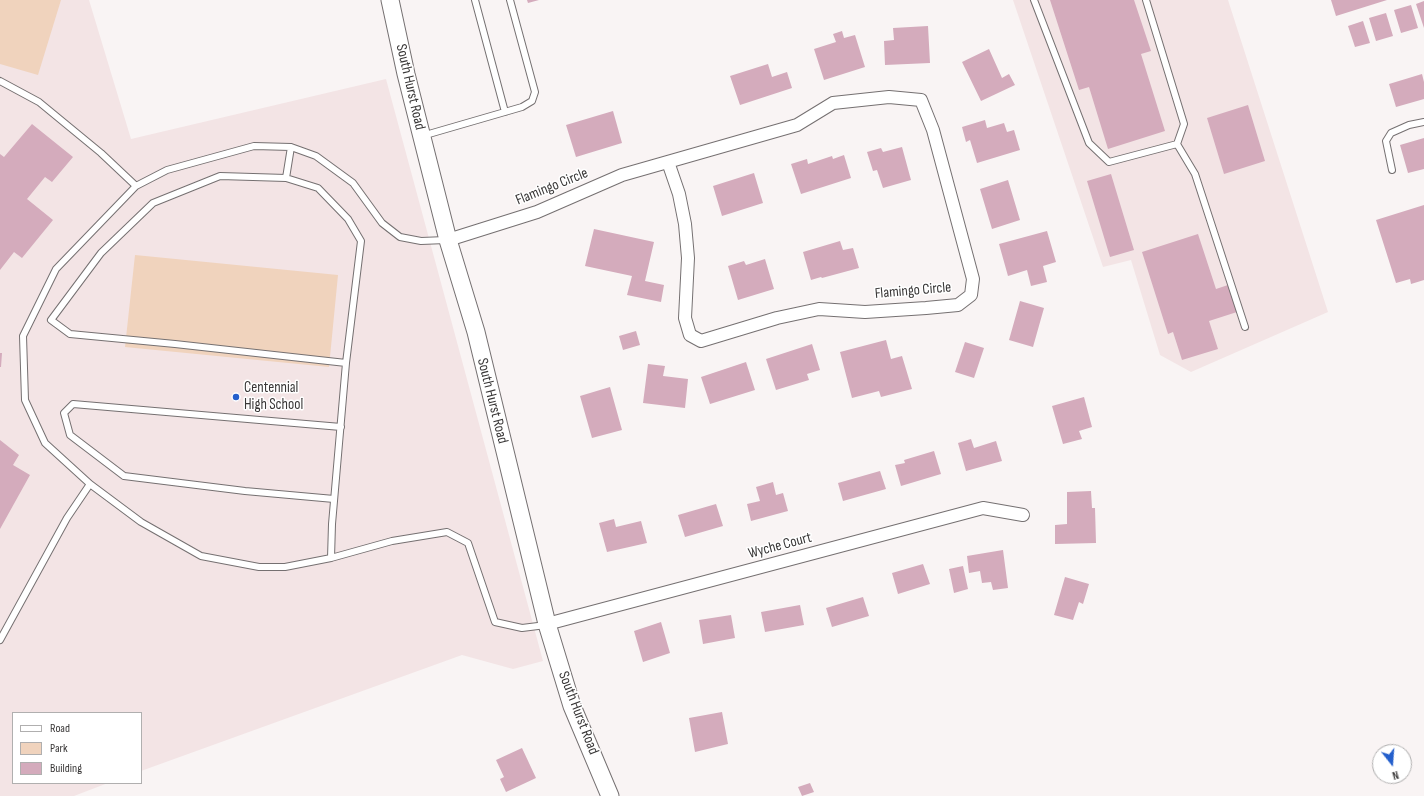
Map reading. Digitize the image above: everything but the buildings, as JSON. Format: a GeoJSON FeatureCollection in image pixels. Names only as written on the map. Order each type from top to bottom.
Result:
{"type":"FeatureCollection","features":[{"type":"Feature","properties":{"kind":"street","name":"South Hurst Road"},"geometry":{"type":"LineString","coordinates":[[390,0],[448,240],[476,332],[547,624],[572,706],[610,796]]}},
{"type":"Feature","properties":{"kind":"street","name":"Flamingo Circle"},"geometry":{"type":"LineString","coordinates":[[448,240],[537,212],[622,175],[797,125],[834,103],[889,97],[921,100],[934,130],[973,279],[971,295],[958,305],[926,308],[865,312],[820,309],[777,318],[701,341],[690,335],[685,318],[688,258],[685,224],[679,194],[668,162]]}},
{"type":"Feature","properties":{"kind":"street","name":"Wyche Court"},"geometry":{"type":"LineString","coordinates":[[547,624],[982,508],[1022,515]]}},
{"type":"Feature","properties":{"kind":"lane"},"geometry":{"type":"LineString","coordinates":[[475,0],[505,112]]}},
{"type":"Feature","properties":{"kind":"lane"},"geometry":{"type":"LineString","coordinates":[[422,136],[522,107],[532,100],[535,92],[510,0]]}},
{"type":"Feature","properties":{"kind":"lane"},"geometry":{"type":"LineString","coordinates":[[1034,0],[1090,143],[1109,162],[1177,144]]}},
{"type":"Feature","properties":{"kind":"lane"},"geometry":{"type":"LineString","coordinates":[[1146,0],[1184,124],[1177,144]]}},
{"type":"Feature","properties":{"kind":"lane"},"geometry":{"type":"LineString","coordinates":[[0,81],[39,102],[101,153],[136,186]]}},
{"type":"Feature","properties":{"kind":"lane"},"geometry":{"type":"LineString","coordinates":[[1392,170],[1386,141],[1391,133],[1409,125],[1424,122]]}},
{"type":"Feature","properties":{"kind":"lane"},"geometry":{"type":"LineString","coordinates":[[1177,144],[1195,174],[1245,327]]}},
{"type":"Feature","properties":{"kind":"lane"},"geometry":{"type":"LineString","coordinates":[[448,240],[421,241],[400,237],[382,223],[354,183],[316,156],[291,147],[254,146],[168,170],[136,186],[56,268],[23,336],[25,400],[45,443],[90,484],[141,522],[202,556],[259,567],[285,567],[331,558],[392,541],[447,532],[468,543],[495,622],[522,628],[547,624]]}},
{"type":"Feature","properties":{"kind":"lane"},"geometry":{"type":"LineString","coordinates":[[286,178],[291,147]]}},
{"type":"Feature","properties":{"kind":"lane"},"geometry":{"type":"LineString","coordinates":[[331,558],[334,499],[346,363],[361,241],[348,219],[318,188],[286,178],[220,176],[153,203],[101,253],[51,320],[70,334],[346,363]]}},
{"type":"Feature","properties":{"kind":"lane"},"geometry":{"type":"LineString","coordinates":[[334,499],[245,491],[124,476],[70,435],[64,414],[73,404],[341,427]]}},
{"type":"Feature","properties":{"kind":"lane"},"geometry":{"type":"LineString","coordinates":[[0,640],[67,518],[90,484]]}},
{"type":"Feature","properties":{"kind":"shaded area","name":"Centennial High School"},"geometry":{"type":"Polygon","coordinates":[[[0,0],[89,0],[131,139],[386,79],[543,661],[513,669],[462,655],[142,771],[142,712],[12,712],[12,784],[105,784],[74,796],[0,796],[0,0]]]}},
{"type":"Feature","properties":{"kind":"shaded area"},"geometry":{"type":"Polygon","coordinates":[[[1013,0],[1228,0],[1328,312],[1191,372],[1160,355],[1131,260],[1103,267],[1013,0]]]}},
{"type":"Feature","properties":{"kind":"green space"},"geometry":{"type":"Polygon","coordinates":[[[0,0],[61,0],[38,75],[0,64],[0,0]]]}},
{"type":"Feature","properties":{"kind":"green space"},"geometry":{"type":"Polygon","coordinates":[[[135,255],[338,275],[329,367],[125,347],[135,255]]]}},
{"type":"Feature","properties":{"kind":"place","name":"Centennial High School"},"geometry":{"type":"Point","coordinates":[236,397]}}]}
